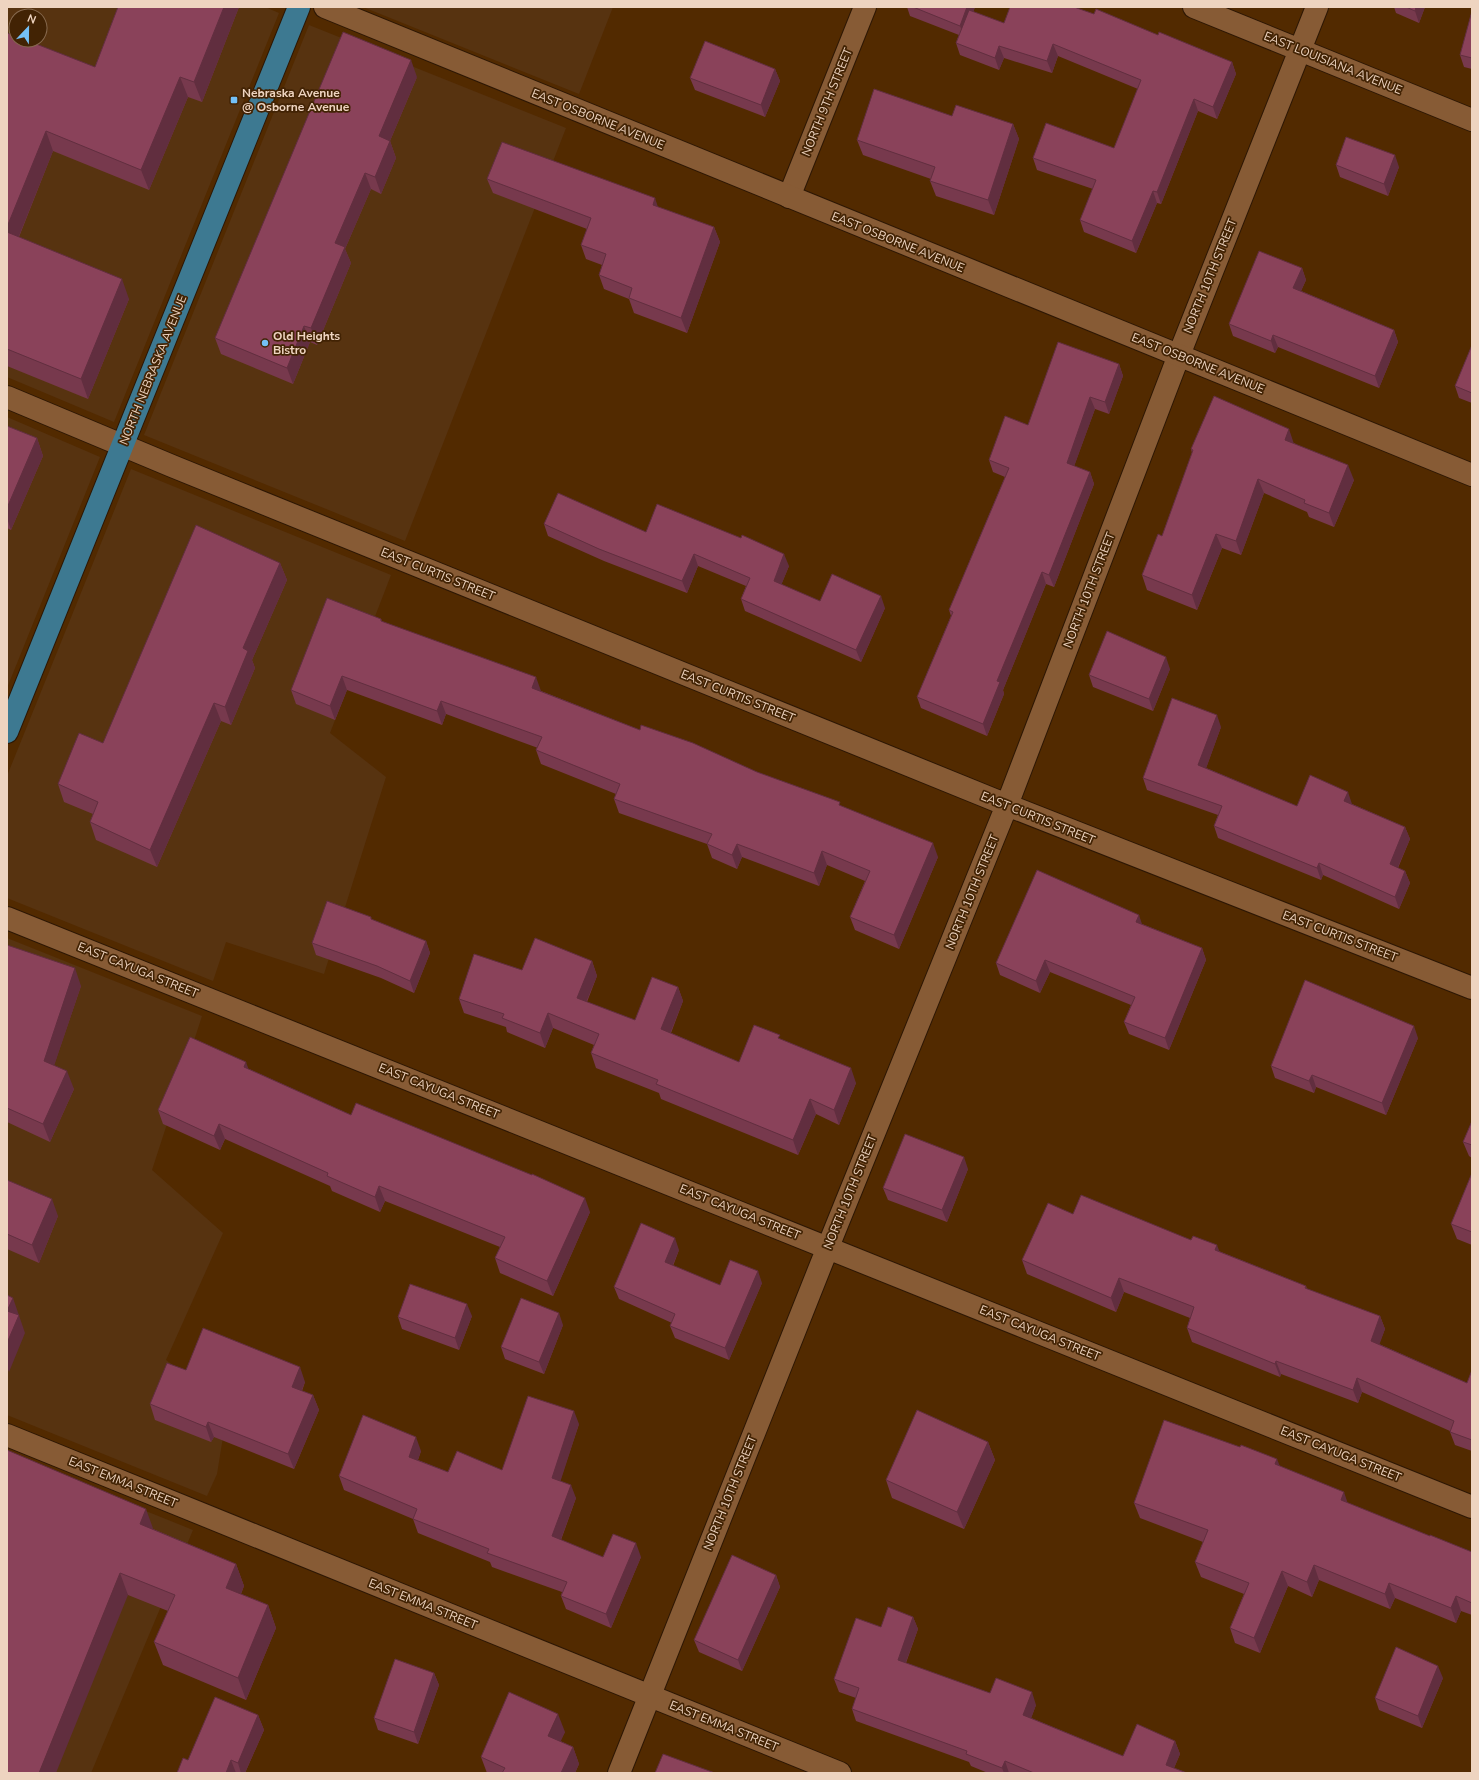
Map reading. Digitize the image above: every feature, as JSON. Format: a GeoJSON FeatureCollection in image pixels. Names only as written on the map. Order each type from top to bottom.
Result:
{"type":"FeatureCollection","features":[{"type":"Feature","properties":{"kind":"main road","name":"NORTH NEBRASKA AVENUE"},"geometry":{"type":"LineString","coordinates":[[7,732],[299,7]]}},
{"type":"Feature","properties":{"kind":"street","name":"EAST OSBORNE AVENUE"},"geometry":{"type":"LineString","coordinates":[[325,7],[1472,475]]}},
{"type":"Feature","properties":{"kind":"street","name":"NORTH 9TH STREET"},"geometry":{"type":"LineString","coordinates":[[789,197],[865,7]]}},
{"type":"Feature","properties":{"kind":"street","name":"EAST LOUISIANA AVENUE"},"geometry":{"type":"LineString","coordinates":[[1194,7],[1472,120]]}},
{"type":"Feature","properties":{"kind":"street","name":"NORTH 10TH STREET"},"geometry":{"type":"LineString","coordinates":[[619,1773],[828,1247],[1007,805],[1179,355],[1317,7]]}},
{"type":"Feature","properties":{"kind":"street","name":"EAST CURTIS STREET"},"geometry":{"type":"LineString","coordinates":[[7,397],[122,446],[1007,805],[1472,988]]}},
{"type":"Feature","properties":{"kind":"street","name":"EAST CAYUGA STREET"},"geometry":{"type":"LineString","coordinates":[[7,918],[1472,1507]]}},
{"type":"Feature","properties":{"kind":"street","name":"EAST EMMA STREET"},"geometry":{"type":"LineString","coordinates":[[7,1434],[840,1773]]}},
{"type":"Feature","properties":{"kind":"shaded area"},"geometry":{"type":"Polygon","coordinates":[[[7,7],[265,7],[279,13],[114,422],[7,377],[7,7]]]}},
{"type":"Feature","properties":{"kind":"shaded area"},"geometry":{"type":"Polygon","coordinates":[[[363,7],[613,7],[579,94],[363,7]]]}},
{"type":"Feature","properties":{"kind":"shaded area"},"geometry":{"type":"Polygon","coordinates":[[[309,25],[566,128],[405,541],[144,435],[309,25]]]}},
{"type":"Feature","properties":{"kind":"shaded area"},"geometry":{"type":"Polygon","coordinates":[[[7,417],[100,457],[7,688],[7,417]]]}},
{"type":"Feature","properties":{"kind":"shaded area"},"geometry":{"type":"Polygon","coordinates":[[[131,469],[391,575],[330,733],[386,777],[324,974],[226,942],[213,981],[7,898],[7,776],[131,469]]]}},
{"type":"Feature","properties":{"kind":"shaded area"},"geometry":{"type":"Polygon","coordinates":[[[7,938],[202,1016],[152,1170],[223,1233],[166,1360],[228,1406],[217,1474],[207,1496],[7,1415],[7,938]]]}},
{"type":"Feature","properties":{"kind":"shaded area"},"geometry":{"type":"Polygon","coordinates":[[[7,1455],[193,1530],[91,1773],[7,1773],[7,1455]]]}},
{"type":"Feature","properties":{"kind":"building"},"geometry":{"type":"Polygon","coordinates":[[[118,7],[224,7],[194,82],[180,77],[141,170],[46,131],[7,227],[7,33],[8,48],[46,48],[95,67],[118,7]]]}},
{"type":"Feature","properties":{"kind":"building"},"geometry":{"type":"Polygon","coordinates":[[[913,7],[967,7],[960,26],[913,7]]]}},
{"type":"Feature","properties":{"kind":"building"},"geometry":{"type":"Polygon","coordinates":[[[1010,7],[1074,7],[1094,14],[1096,9],[1158,35],[1159,32],[1232,62],[1213,107],[1194,99],[1157,192],[1153,191],[1132,241],[1080,220],[1096,180],[1033,158],[1046,123],[1114,148],[1141,80],[1053,44],[1047,61],[999,46],[995,58],[956,43],[969,10],[1004,23],[1010,7]]]}},
{"type":"Feature","properties":{"kind":"building"},"geometry":{"type":"Polygon","coordinates":[[[1406,7],[1416,7],[1415,11],[1406,7]]]}},
{"type":"Feature","properties":{"kind":"building"},"geometry":{"type":"Polygon","coordinates":[[[1472,11],[1472,58],[1460,55],[1472,11]]]}},
{"type":"Feature","properties":{"kind":"building"},"geometry":{"type":"Polygon","coordinates":[[[343,32],[411,60],[379,136],[390,141],[375,177],[365,173],[335,243],[345,247],[311,328],[304,326],[287,368],[215,338],[343,32]]]}},
{"type":"Feature","properties":{"kind":"building"},"geometry":{"type":"Polygon","coordinates":[[[705,41],[775,69],[761,105],[690,78],[705,41]]]}},
{"type":"Feature","properties":{"kind":"building"},"geometry":{"type":"Polygon","coordinates":[[[874,89],[952,116],[956,105],[1013,124],[988,200],[930,181],[935,167],[857,140],[874,89]]]}},
{"type":"Feature","properties":{"kind":"building"},"geometry":{"type":"Polygon","coordinates":[[[1346,137],[1395,155],[1384,184],[1336,165],[1346,137]]]}},
{"type":"Feature","properties":{"kind":"building"},"geometry":{"type":"Polygon","coordinates":[[[502,142],[655,198],[653,205],[714,227],[681,318],[629,298],[632,288],[599,275],[606,254],[581,245],[591,218],[487,179],[502,142]]]}},
{"type":"Feature","properties":{"kind":"building"},"geometry":{"type":"Polygon","coordinates":[[[7,232],[122,279],[81,379],[7,349],[7,232]]]}},
{"type":"Feature","properties":{"kind":"building"},"geometry":{"type":"Polygon","coordinates":[[[1259,251],[1302,268],[1293,288],[1394,330],[1375,376],[1273,335],[1271,341],[1229,324],[1259,251]]]}},
{"type":"Feature","properties":{"kind":"building"},"geometry":{"type":"Polygon","coordinates":[[[1058,342],[1119,364],[1105,402],[1090,397],[1067,463],[1090,472],[1049,575],[1042,572],[997,681],[1000,682],[983,724],[917,697],[953,612],[949,610],[1009,468],[989,460],[1005,416],[1028,425],[1058,342]]]}},
{"type":"Feature","properties":{"kind":"building"},"geometry":{"type":"Polygon","coordinates":[[[1472,345],[1472,393],[1455,386],[1472,345]]]}},
{"type":"Feature","properties":{"kind":"building"},"geometry":{"type":"Polygon","coordinates":[[[1214,396],[1289,429],[1285,440],[1348,465],[1329,513],[1304,503],[1305,500],[1258,479],[1236,541],[1216,534],[1192,595],[1142,575],[1158,534],[1162,536],[1193,450],[1191,449],[1214,396]]]}},
{"type":"Feature","properties":{"kind":"building"},"geometry":{"type":"Polygon","coordinates":[[[7,426],[37,438],[7,508],[7,426]]]}},
{"type":"Feature","properties":{"kind":"building"},"geometry":{"type":"Polygon","coordinates":[[[558,493],[646,532],[657,504],[741,538],[742,535],[784,554],[774,581],[820,601],[832,574],[881,596],[856,650],[741,599],[750,578],[694,554],[682,581],[599,549],[544,524],[558,493]]]}},
{"type":"Feature","properties":{"kind":"building"},"geometry":{"type":"Polygon","coordinates":[[[196,525],[280,563],[243,648],[248,651],[225,707],[214,703],[150,850],[90,822],[98,802],[58,784],[79,733],[103,743],[196,525]]]}},
{"type":"Feature","properties":{"kind":"building"},"geometry":{"type":"Polygon","coordinates":[[[327,598],[381,619],[381,621],[536,677],[532,688],[640,730],[641,725],[693,743],[757,772],[840,802],[839,805],[933,843],[894,935],[850,917],[870,871],[822,851],[814,873],[737,844],[732,855],[707,844],[712,834],[614,799],[620,784],[536,750],[542,737],[441,701],[437,711],[342,676],[330,706],[291,690],[327,598]]]}},
{"type":"Feature","properties":{"kind":"building"},"geometry":{"type":"Polygon","coordinates":[[[1107,631],[1166,657],[1149,699],[1089,675],[1107,631]]]}},
{"type":"Feature","properties":{"kind":"building"},"geometry":{"type":"Polygon","coordinates":[[[1172,698],[1217,715],[1198,765],[1297,806],[1310,775],[1348,792],[1344,801],[1405,827],[1390,864],[1405,871],[1395,897],[1319,863],[1317,868],[1214,826],[1222,806],[1143,778],[1172,698]]]}},
{"type":"Feature","properties":{"kind":"building"},"geometry":{"type":"Polygon","coordinates":[[[1037,870],[1139,915],[1136,922],[1202,948],[1165,1038],[1124,1022],[1135,997],[1045,960],[1036,981],[996,963],[1037,870]]]}},
{"type":"Feature","properties":{"kind":"building"},"geometry":{"type":"Polygon","coordinates":[[[327,901],[371,917],[371,919],[426,941],[410,981],[377,966],[312,943],[327,901]]]}},
{"type":"Feature","properties":{"kind":"building"},"geometry":{"type":"Polygon","coordinates":[[[535,938],[592,961],[577,998],[635,1020],[652,977],[678,987],[661,1029],[739,1062],[754,1025],[780,1035],[778,1038],[851,1068],[834,1110],[810,1099],[793,1140],[656,1084],[658,1080],[591,1053],[599,1034],[548,1013],[540,1033],[502,1018],[504,1014],[459,999],[474,954],[522,970],[535,938]]]}},
{"type":"Feature","properties":{"kind":"building"},"geometry":{"type":"Polygon","coordinates":[[[7,945],[75,968],[44,1061],[67,1071],[43,1124],[7,1108],[7,945]]]}},
{"type":"Feature","properties":{"kind":"building"},"geometry":{"type":"Polygon","coordinates":[[[1305,980],[1414,1026],[1382,1103],[1312,1075],[1309,1081],[1271,1066],[1305,980]]]}},
{"type":"Feature","properties":{"kind":"building"},"geometry":{"type":"Polygon","coordinates":[[[190,1037],[246,1062],[244,1067],[351,1115],[356,1103],[532,1174],[585,1198],[547,1281],[495,1258],[505,1237],[379,1186],[375,1197],[327,1176],[328,1173],[219,1124],[214,1136],[158,1110],[190,1037]]]}},
{"type":"Feature","properties":{"kind":"building"},"geometry":{"type":"Polygon","coordinates":[[[1472,1121],[1472,1145],[1463,1142],[1472,1121]]]}},
{"type":"Feature","properties":{"kind":"building"},"geometry":{"type":"Polygon","coordinates":[[[905,1134],[964,1157],[942,1210],[883,1188],[905,1134]]]}},
{"type":"Feature","properties":{"kind":"building"},"geometry":{"type":"Polygon","coordinates":[[[1472,1173],[1472,1232],[1451,1224],[1472,1173]]]}},
{"type":"Feature","properties":{"kind":"building"},"geometry":{"type":"Polygon","coordinates":[[[7,1180],[52,1199],[32,1245],[7,1234],[7,1180]]]}},
{"type":"Feature","properties":{"kind":"building"},"geometry":{"type":"Polygon","coordinates":[[[1081,1195],[1191,1240],[1193,1236],[1217,1245],[1215,1250],[1306,1286],[1305,1288],[1380,1316],[1371,1341],[1467,1383],[1472,1370],[1472,1440],[1450,1432],[1454,1421],[1357,1378],[1353,1390],[1276,1361],[1275,1364],[1187,1328],[1194,1307],[1119,1278],[1111,1298],[1022,1260],[1048,1203],[1073,1214],[1081,1195]]]}},
{"type":"Feature","properties":{"kind":"building"},"geometry":{"type":"Polygon","coordinates":[[[641,1223],[675,1238],[665,1262],[720,1285],[730,1260],[758,1271],[725,1348],[670,1326],[675,1314],[614,1287],[641,1223]]]}},
{"type":"Feature","properties":{"kind":"building"},"geometry":{"type":"Polygon","coordinates":[[[410,1284],[467,1304],[455,1338],[398,1317],[410,1284]]]}},
{"type":"Feature","properties":{"kind":"building"},"geometry":{"type":"Polygon","coordinates":[[[7,1295],[13,1298],[7,1311],[7,1295]]]}},
{"type":"Feature","properties":{"kind":"building"},"geometry":{"type":"Polygon","coordinates":[[[521,1298],[559,1313],[539,1362],[501,1347],[521,1298]]]}},
{"type":"Feature","properties":{"kind":"building"},"geometry":{"type":"Polygon","coordinates":[[[7,1311],[19,1315],[7,1343],[7,1311]]]}},
{"type":"Feature","properties":{"kind":"building"},"geometry":{"type":"Polygon","coordinates":[[[203,1328],[300,1367],[292,1387],[313,1395],[288,1454],[208,1422],[206,1427],[150,1404],[167,1363],[186,1370],[203,1328]]]}},
{"type":"Feature","properties":{"kind":"building"},"geometry":{"type":"Polygon","coordinates":[[[528,1396],[574,1411],[552,1478],[571,1485],[552,1536],[603,1557],[613,1534],[636,1543],[606,1614],[561,1596],[567,1582],[487,1553],[489,1549],[413,1519],[417,1509],[339,1476],[363,1415],[416,1437],[409,1457],[448,1472],[457,1451],[502,1470],[528,1396]]]}},
{"type":"Feature","properties":{"kind":"building"},"geometry":{"type":"Polygon","coordinates":[[[917,1410],[988,1442],[957,1512],[886,1480],[917,1410]]]}},
{"type":"Feature","properties":{"kind":"building"},"geometry":{"type":"Polygon","coordinates":[[[1164,1420],[1240,1447],[1241,1445],[1277,1459],[1275,1464],[1344,1492],[1341,1500],[1472,1552],[1472,1603],[1456,1596],[1451,1608],[1389,1583],[1385,1594],[1314,1565],[1307,1582],[1282,1571],[1254,1638],[1230,1628],[1249,1583],[1195,1562],[1208,1530],[1134,1503],[1164,1420]]]}},
{"type":"Feature","properties":{"kind":"building"},"geometry":{"type":"Polygon","coordinates":[[[7,1450],[146,1509],[140,1524],[236,1564],[226,1588],[268,1605],[238,1678],[154,1642],[175,1595],[120,1573],[39,1773],[7,1773],[7,1450]]]}},
{"type":"Feature","properties":{"kind":"building"},"geometry":{"type":"Polygon","coordinates":[[[732,1555],[776,1575],[738,1660],[694,1640],[732,1555]]]}},
{"type":"Feature","properties":{"kind":"building"},"geometry":{"type":"Polygon","coordinates":[[[888,1607],[913,1617],[898,1660],[990,1693],[996,1678],[1032,1692],[1023,1715],[1123,1756],[1137,1724],[1175,1741],[1166,1765],[1187,1773],[1034,1773],[1005,1761],[1002,1768],[966,1754],[967,1751],[852,1709],[859,1688],[834,1679],[856,1618],[881,1627],[888,1607]]]}},
{"type":"Feature","properties":{"kind":"building"},"geometry":{"type":"Polygon","coordinates":[[[1396,1647],[1438,1666],[1418,1716],[1375,1698],[1396,1647]]]}},
{"type":"Feature","properties":{"kind":"building"},"geometry":{"type":"Polygon","coordinates":[[[395,1659],[434,1673],[414,1732],[374,1718],[395,1659]]]}},
{"type":"Feature","properties":{"kind":"building"},"geometry":{"type":"Polygon","coordinates":[[[509,1692],[558,1714],[548,1736],[573,1747],[561,1773],[502,1773],[505,1768],[481,1757],[509,1692]]]}},
{"type":"Feature","properties":{"kind":"building"},"geometry":{"type":"Polygon","coordinates":[[[215,1697],[258,1715],[238,1763],[231,1760],[226,1773],[177,1773],[183,1758],[188,1760],[215,1697]]]}},
{"type":"Feature","properties":{"kind":"building"},"geometry":{"type":"Polygon","coordinates":[[[663,1754],[715,1773],[655,1773],[663,1754]]]}},
{"type":"Feature","properties":{"kind":"place","name":"Nebraska Avenue @ Osborne Avenue"},"geometry":{"type":"Point","coordinates":[234,100]}},
{"type":"Feature","properties":{"kind":"place","name":"Old Heights Bistro"},"geometry":{"type":"Point","coordinates":[265,343]}}]}
